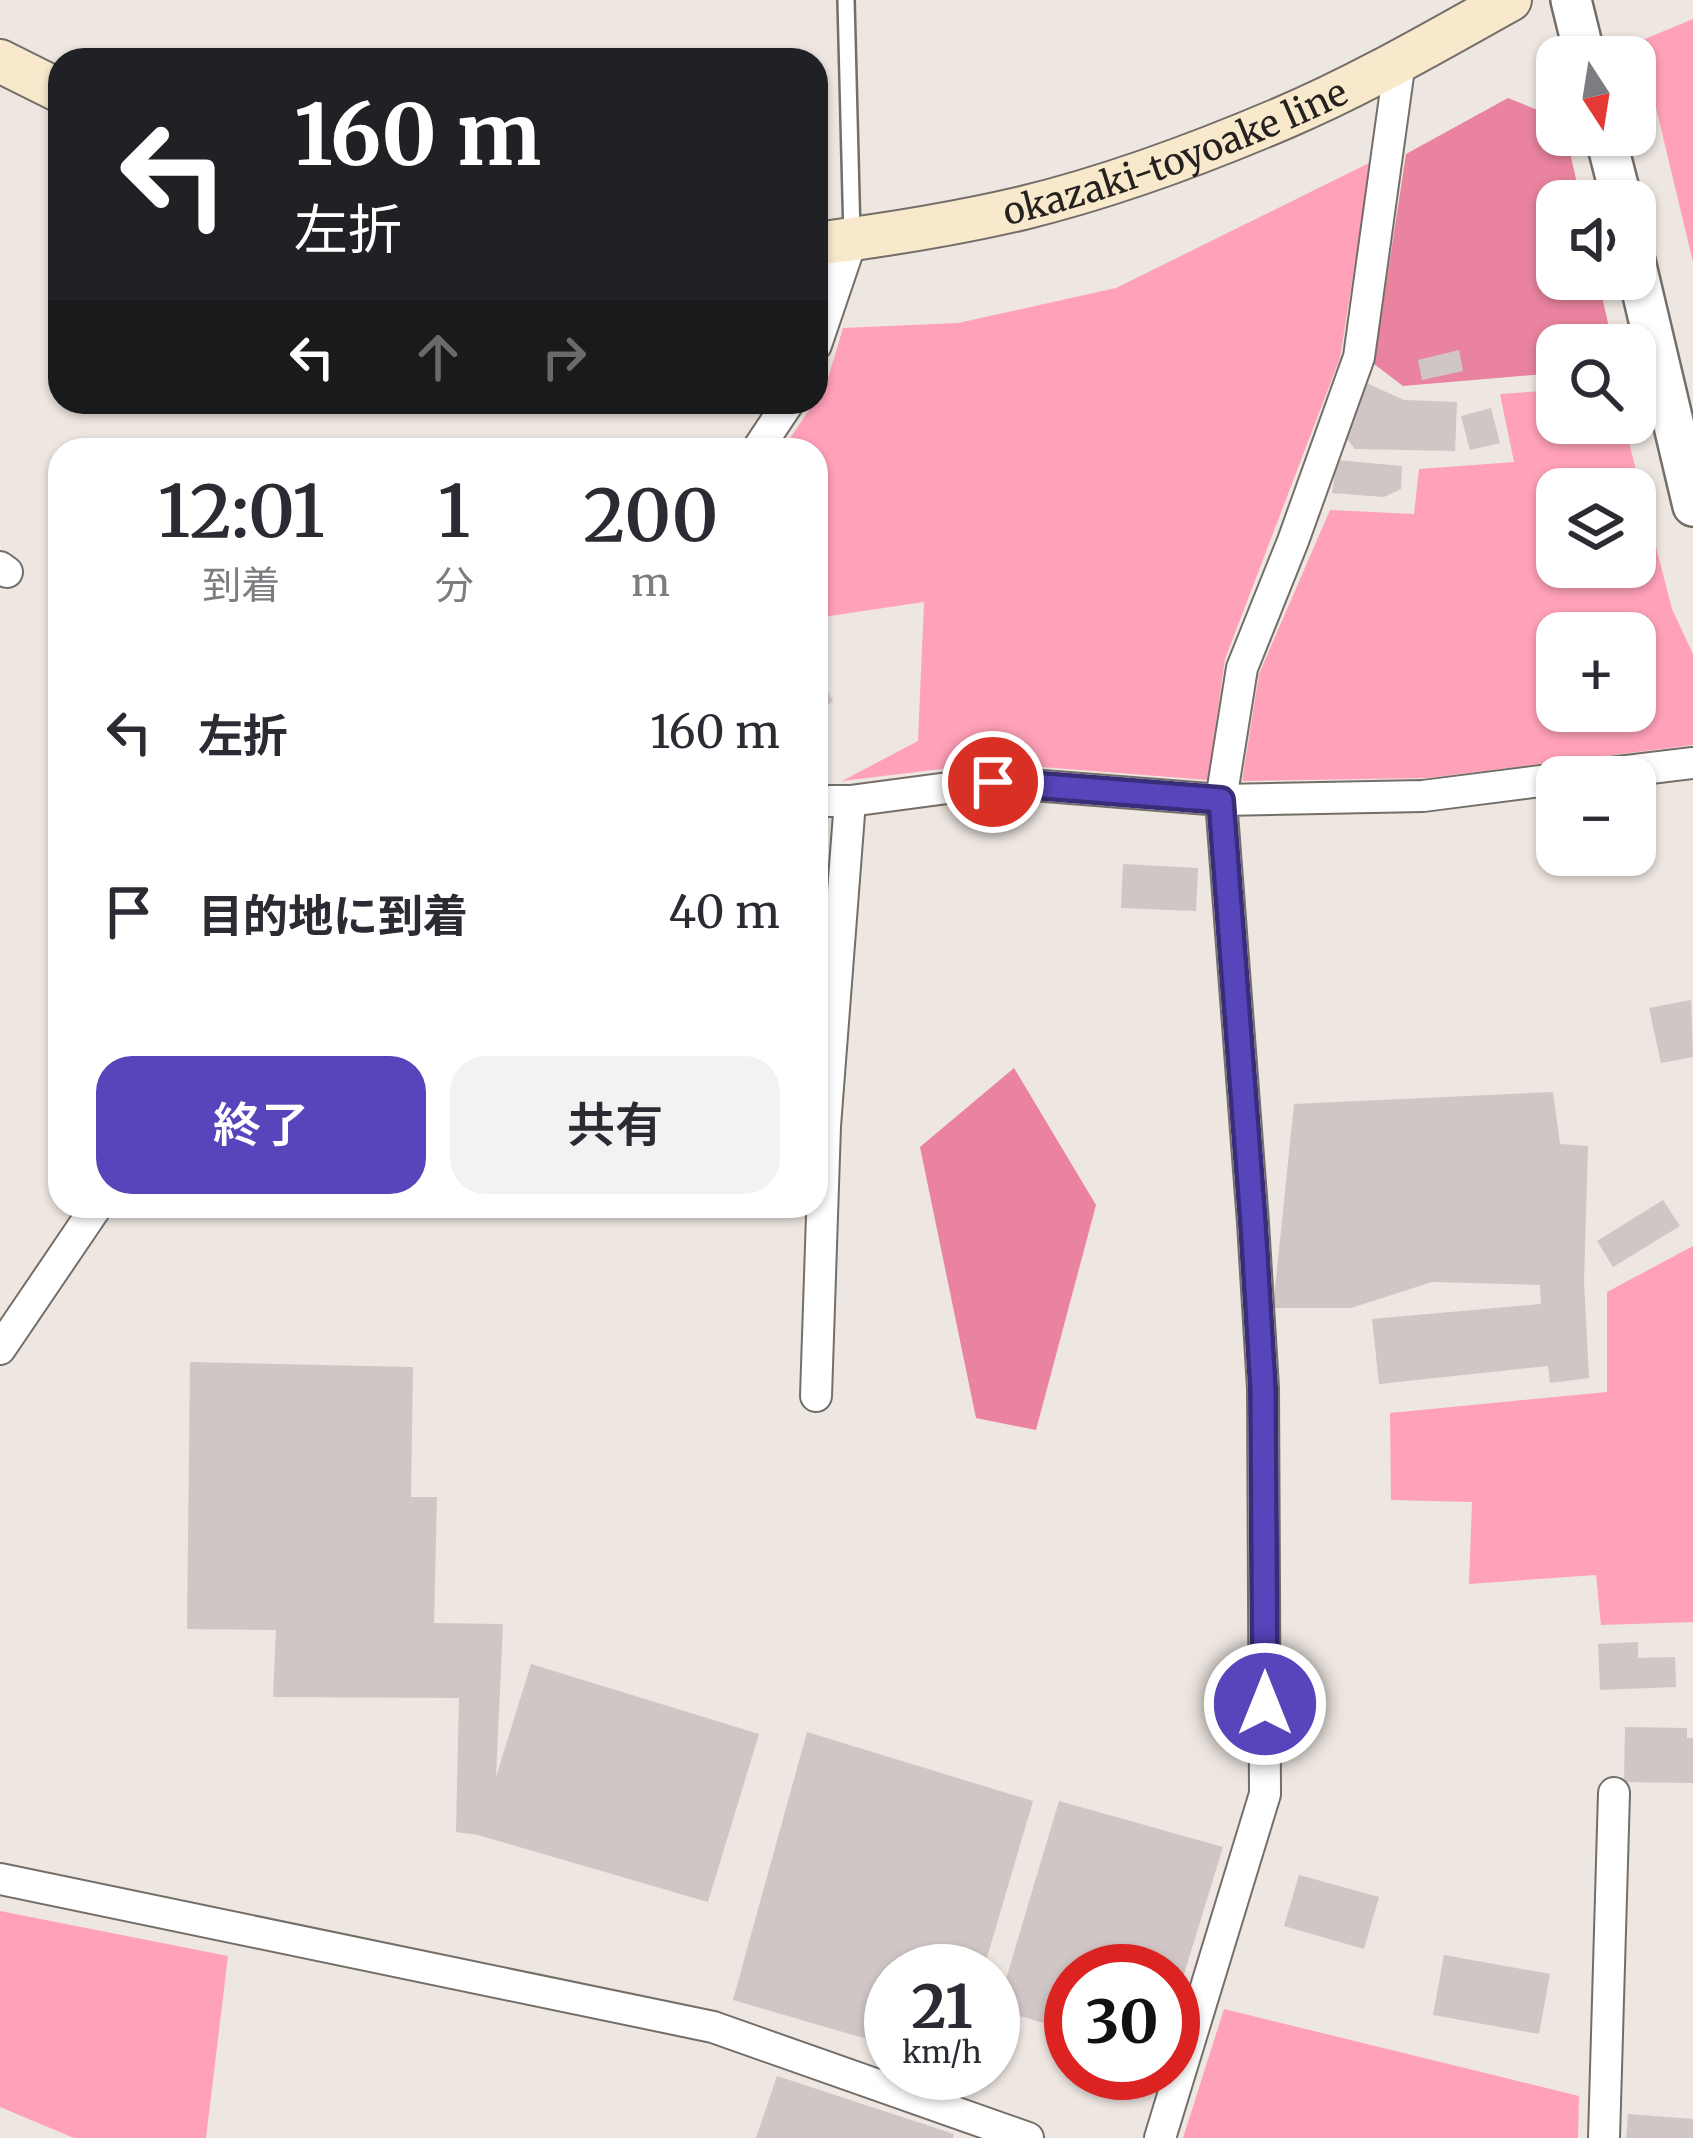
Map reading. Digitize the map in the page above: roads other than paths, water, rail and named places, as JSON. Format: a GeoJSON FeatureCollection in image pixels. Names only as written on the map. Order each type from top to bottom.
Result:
{"type":"FeatureCollection","features":[{"type":"Feature","properties":{"kind":"main road","name":"okazaki-toyoake line"},"geometry":{"type":"LineString","coordinates":[[834,242],[1027,207],[1140,172],[1284,118],[1510,0]]}},
{"type":"Feature","properties":{"kind":"main road"},"geometry":{"type":"LineString","coordinates":[[0,61],[48,85]]}},
{"type":"Feature","properties":{"kind":"street"},"geometry":{"type":"LineString","coordinates":[[1571,0],[1580,36]]}},
{"type":"Feature","properties":{"kind":"street"},"geometry":{"type":"LineString","coordinates":[[1160,2138],[1265,1794],[1263,1388],[1221,800],[1242,668],[1359,357],[1400,61]]}},
{"type":"Feature","properties":{"kind":"street"},"geometry":{"type":"LineString","coordinates":[[828,277],[834,242]]}},
{"type":"Feature","properties":{"kind":"street"},"geometry":{"type":"LineString","coordinates":[[1644,300],[1693,506]]}},
{"type":"Feature","properties":{"kind":"street"},"geometry":{"type":"LineString","coordinates":[[1656,767],[1693,763]]}},
{"type":"Feature","properties":{"kind":"street"},"geometry":{"type":"LineString","coordinates":[[828,801],[993,782],[1221,800],[1423,796],[1536,782]]}},
{"type":"Feature","properties":{"kind":"street"},"geometry":{"type":"LineString","coordinates":[[828,1099],[850,801]]}},
{"type":"Feature","properties":{"kind":"street"},"geometry":{"type":"LineString","coordinates":[[0,1349],[89,1218]]}},
{"type":"Feature","properties":{"kind":"street"},"geometry":{"type":"LineString","coordinates":[[816,1396],[823,1218]]}},
{"type":"Feature","properties":{"kind":"street"},"geometry":{"type":"LineString","coordinates":[[1604,2138],[1614,1793]]}},
{"type":"Feature","properties":{"kind":"street"},"geometry":{"type":"LineString","coordinates":[[0,1879],[712,2027],[1028,2138]]}},
{"type":"Feature","properties":{"kind":"lane"},"geometry":{"type":"LineString","coordinates":[[834,242],[846,0]]}}]}
